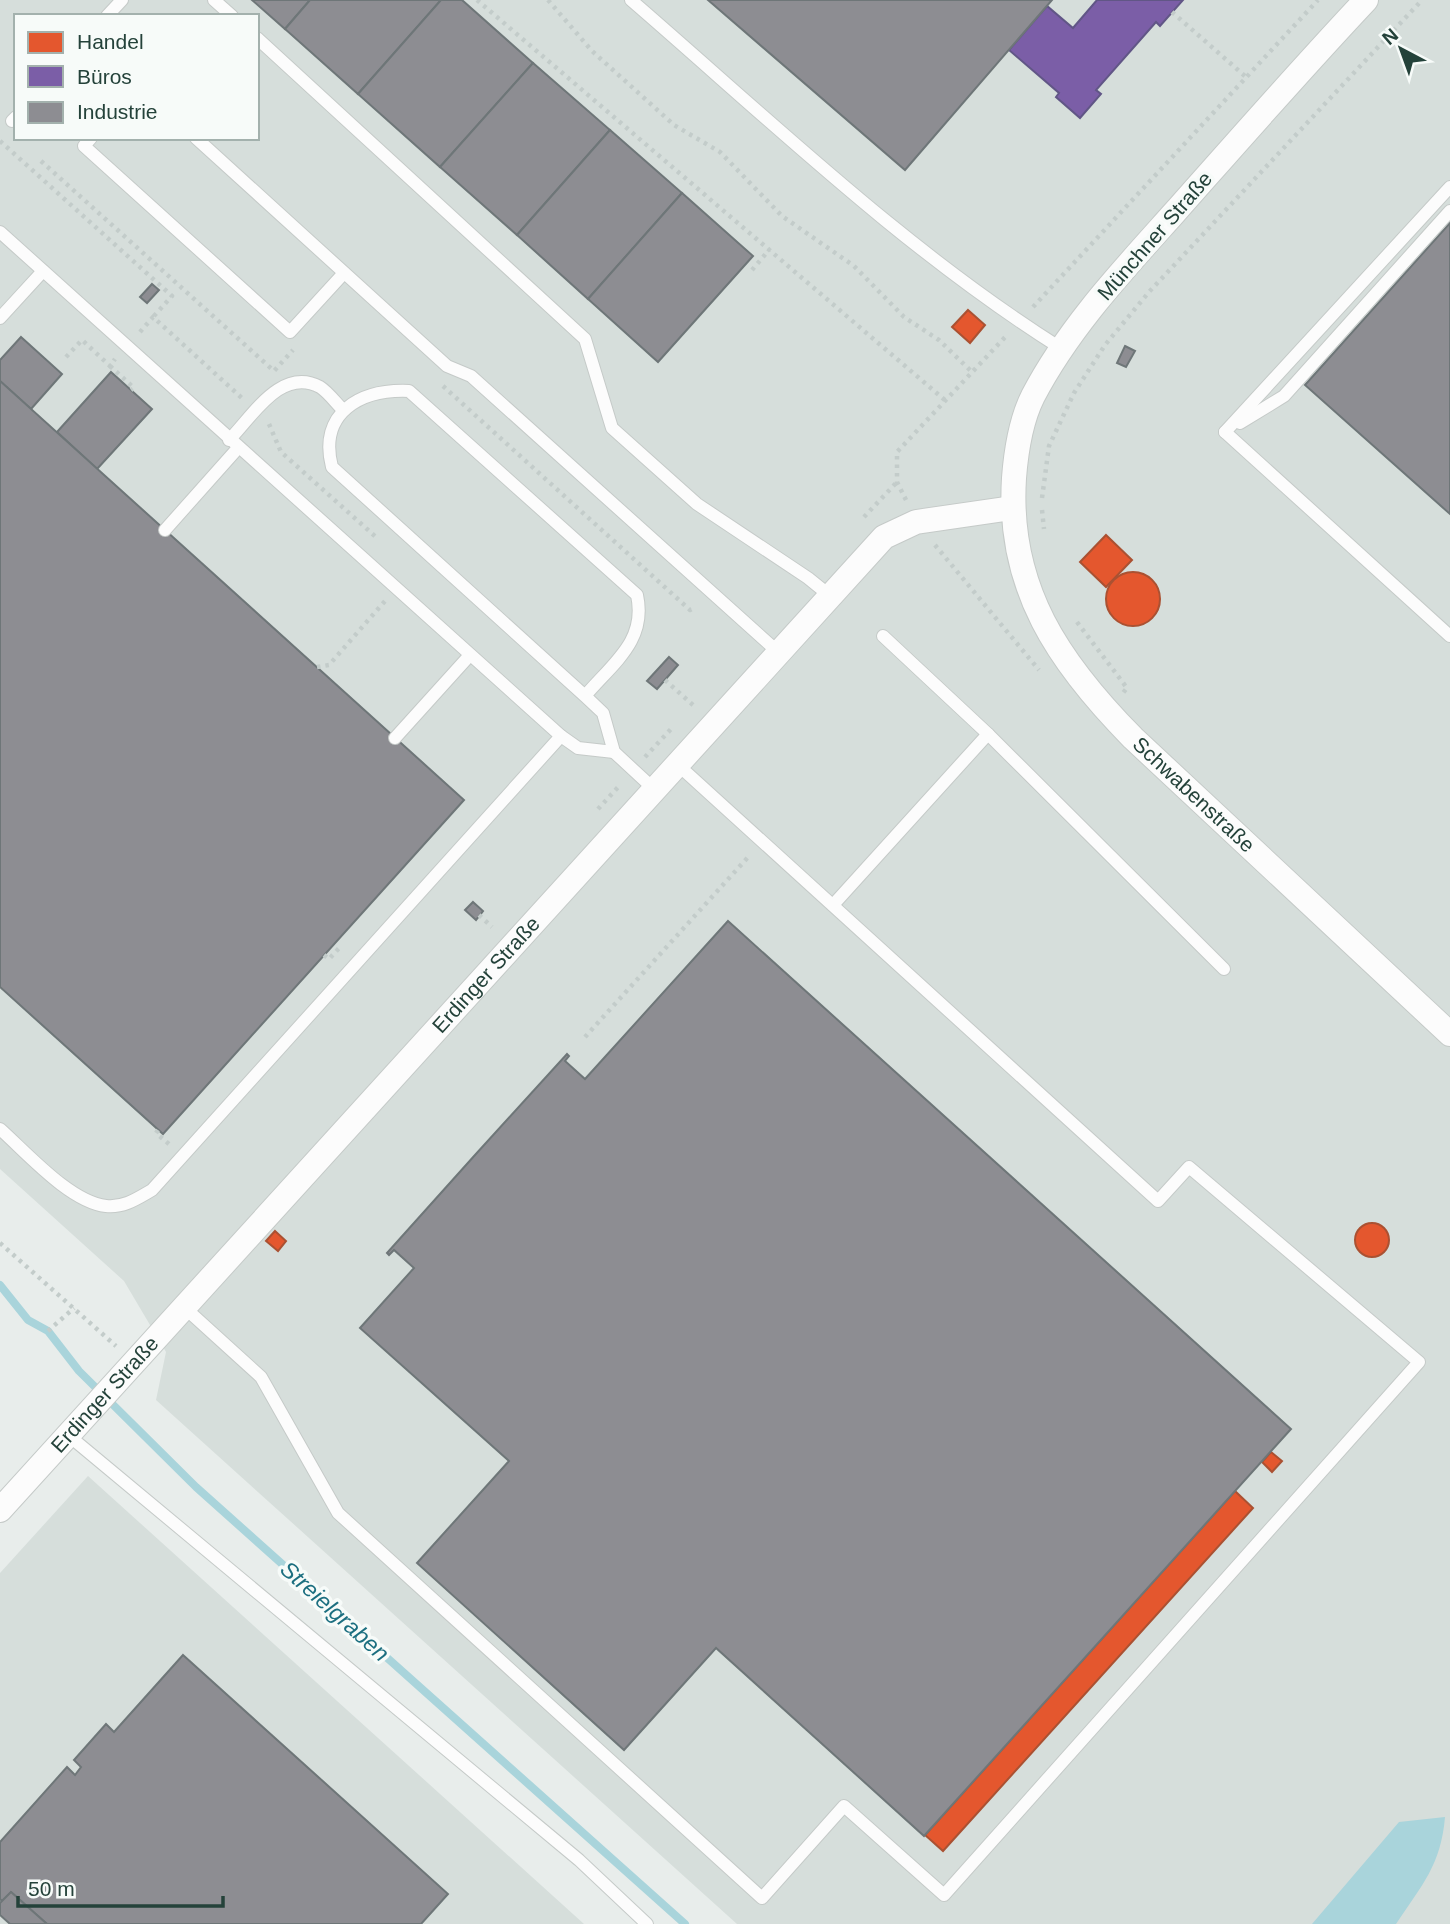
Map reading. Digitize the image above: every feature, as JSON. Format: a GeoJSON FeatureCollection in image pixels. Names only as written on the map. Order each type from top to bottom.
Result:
{"type":"FeatureCollection","features":[{"type":"Feature","properties":{"kind":"street","name":"Münchner Straße"},"geometry":{"type":"LineString","coordinates":[[1012,508],[1016,454],[1032,398],[1062,349],[1110,285],[1366,0]]}},
{"type":"Feature","properties":{"kind":"street","name":"Erdinger Straße"},"geometry":{"type":"LineString","coordinates":[[0,1510],[884,537],[916,522],[1012,508]]}},
{"type":"Feature","properties":{"kind":"street","name":"Schwabenstraße"},"geometry":{"type":"LineString","coordinates":[[1012,508],[1019,557],[1033,605],[1065,660],[1106,711],[1450,1034]]}},
{"type":"Feature","properties":{"kind":"lane"},"geometry":{"type":"LineString","coordinates":[[109,14],[122,0]]}},
{"type":"Feature","properties":{"kind":"lane"},"geometry":{"type":"LineString","coordinates":[[214,0],[230,14]]}},
{"type":"Feature","properties":{"kind":"lane"},"geometry":{"type":"LineString","coordinates":[[631,0],[853,192],[1019,322],[1062,349]]}},
{"type":"Feature","properties":{"kind":"lane"},"geometry":{"type":"LineString","coordinates":[[259,40],[585,339],[612,428],[696,504],[808,578],[829,595]]}},
{"type":"Feature","properties":{"kind":"lane"},"geometry":{"type":"LineString","coordinates":[[89,140],[84,146],[290,332],[344,273]]}},
{"type":"Feature","properties":{"kind":"lane"},"geometry":{"type":"LineString","coordinates":[[198,140],[447,366],[471,376],[778,652]]}},
{"type":"Feature","properties":{"kind":"lane"},"geometry":{"type":"LineString","coordinates":[[1225,432],[1450,187]]}},
{"type":"Feature","properties":{"kind":"lane"},"geometry":{"type":"LineString","coordinates":[[1225,432],[1284,396],[1450,211]]}},
{"type":"Feature","properties":{"kind":"lane"},"geometry":{"type":"LineString","coordinates":[[0,232],[561,736],[578,748],[614,752]]}},
{"type":"Feature","properties":{"kind":"lane"},"geometry":{"type":"LineString","coordinates":[[0,318],[43,271]]}},
{"type":"Feature","properties":{"kind":"lane"},"geometry":{"type":"LineString","coordinates":[[165,530],[281,386],[299,382],[320,387],[343,410]]}},
{"type":"Feature","properties":{"kind":"lane"},"geometry":{"type":"LineString","coordinates":[[585,696],[636,638],[641,613],[637,595],[409,391],[388,390],[362,397],[343,410],[333,428],[327,448],[332,467],[603,713],[614,752],[654,789]]}},
{"type":"Feature","properties":{"kind":"lane"},"geometry":{"type":"LineString","coordinates":[[1225,432],[1450,636]]}},
{"type":"Feature","properties":{"kind":"lane"},"geometry":{"type":"LineString","coordinates":[[883,636],[988,734],[1224,969]]}},
{"type":"Feature","properties":{"kind":"lane"},"geometry":{"type":"LineString","coordinates":[[395,738],[470,655]]}},
{"type":"Feature","properties":{"kind":"lane"},"geometry":{"type":"LineString","coordinates":[[833,905],[988,734]]}},
{"type":"Feature","properties":{"kind":"lane"},"geometry":{"type":"LineString","coordinates":[[0,1129],[59,1182],[85,1199],[107,1206],[130,1203],[152,1190],[561,736]]}},
{"type":"Feature","properties":{"kind":"lane"},"geometry":{"type":"LineString","coordinates":[[185,1308],[261,1377],[338,1513],[762,1898],[844,1806],[944,1895],[1419,1362],[1189,1167],[1158,1201],[677,764]]}},
{"type":"Feature","properties":{"kind":"lane"},"geometry":{"type":"LineString","coordinates":[[68,1435],[579,1860],[647,1924]]}},
{"type":"Feature","properties":{"kind":"path"},"geometry":{"type":"LineString","coordinates":[[477,0],[946,401]]}},
{"type":"Feature","properties":{"kind":"path"},"geometry":{"type":"LineString","coordinates":[[548,0],[592,51],[674,125],[720,152],[782,216],[854,266],[904,317],[939,341],[972,372]]}},
{"type":"Feature","properties":{"kind":"path"},"geometry":{"type":"LineString","coordinates":[[916,522],[897,482],[897,452],[1318,0]]}},
{"type":"Feature","properties":{"kind":"path"},"geometry":{"type":"LineString","coordinates":[[1045,531],[1041,504],[1049,446],[1074,393],[1105,345],[1149,292],[1422,0]]}},
{"type":"Feature","properties":{"kind":"path"},"geometry":{"type":"LineString","coordinates":[[1172,12],[1246,77]]}},
{"type":"Feature","properties":{"kind":"path"},"geometry":{"type":"LineString","coordinates":[[0,141],[172,296]]}},
{"type":"Feature","properties":{"kind":"path"},"geometry":{"type":"LineString","coordinates":[[752,270],[769,250]]}},
{"type":"Feature","properties":{"kind":"path"},"geometry":{"type":"LineString","coordinates":[[153,317],[181,287]]}},
{"type":"Feature","properties":{"kind":"path"},"geometry":{"type":"LineString","coordinates":[[110,366],[134,388],[131,390]]}},
{"type":"Feature","properties":{"kind":"path"},"geometry":{"type":"LineString","coordinates":[[1070,613],[1127,688],[1106,711]]}},
{"type":"Feature","properties":{"kind":"path"},"geometry":{"type":"LineString","coordinates":[[317,667],[329,664]]}},
{"type":"Feature","properties":{"kind":"path"},"geometry":{"type":"LineString","coordinates":[[665,680],[693,705]]}},
{"type":"Feature","properties":{"kind":"path"},"geometry":{"type":"LineString","coordinates":[[584,1037],[762,841]]}},
{"type":"Feature","properties":{"kind":"path"},"geometry":{"type":"LineString","coordinates":[[479,915],[492,927]]}},
{"type":"Feature","properties":{"kind":"path"},"geometry":{"type":"LineString","coordinates":[[324,955],[329,960],[341,946]]}},
{"type":"Feature","properties":{"kind":"path"},"geometry":{"type":"LineString","coordinates":[[0,1242],[74,1308],[130,1368]]}},
{"type":"Feature","properties":{"kind":"path"},"geometry":{"type":"LineString","coordinates":[[48,1331],[74,1308]]}},
{"type":"Feature","properties":{"kind":"shaded area"},"geometry":{"type":"Polygon","coordinates":[[[0,0],[1450,0],[1450,1924],[737,1924],[156,1400],[166,1352],[124,1281],[0,1169],[0,0]]]}},
{"type":"Feature","properties":{"kind":"shaded area"},"geometry":{"type":"Polygon","coordinates":[[[88,1476],[584,1924],[0,1924],[0,1573],[88,1476]]]}},
{"type":"Feature","properties":{"kind":"water"},"geometry":{"type":"Polygon","coordinates":[[[1445,1817],[1435,1862],[1396,1924],[1312,1924],[1399,1822],[1445,1817]]]}},
{"type":"Feature","properties":{"kind":"building: Handel"},"geometry":{"type":"Polygon","coordinates":[[[968,310],[985,325],[970,343],[952,327],[968,310]]]}},
{"type":"Feature","properties":{"kind":"building: Handel"},"geometry":{"type":"Polygon","coordinates":[[[1106,535],[1132,560],[1106,587],[1080,562],[1106,535]]]}},
{"type":"Feature","properties":{"kind":"building: Handel"},"geometry":{"type":"Polygon","coordinates":[[[1133,572],[1152,580],[1160,599],[1152,618],[1133,626],[1114,618],[1106,599],[1114,580],[1133,572]]]}},
{"type":"Feature","properties":{"kind":"building: Handel"},"geometry":{"type":"Polygon","coordinates":[[[1372,1223],[1384,1228],[1389,1240],[1384,1252],[1372,1257],[1360,1252],[1355,1240],[1360,1228],[1372,1223]]]}},
{"type":"Feature","properties":{"kind":"building: Handel"},"geometry":{"type":"Polygon","coordinates":[[[275,1231],[286,1241],[278,1251],[266,1241],[275,1231]]]}},
{"type":"Feature","properties":{"kind":"building: Handel"},"geometry":{"type":"Polygon","coordinates":[[[1271,1452],[1282,1461],[1272,1472],[1262,1462],[1271,1452]]]}},
{"type":"Feature","properties":{"kind":"building: Handel"},"geometry":{"type":"Polygon","coordinates":[[[1235,1491],[1253,1508],[943,1851],[925,1835],[1235,1491]]]}},
{"type":"Feature","properties":{"kind":"building: Büros"},"geometry":{"type":"Polygon","coordinates":[[[1097,0],[1183,0],[1160,26],[1156,22],[1096,90],[1101,94],[1080,118],[1056,97],[1059,93],[1009,50],[1047,6],[1073,28],[1097,0]]]}},
{"type":"Feature","properties":{"kind":"building: Industrie"},"geometry":{"type":"Polygon","coordinates":[[[252,0],[310,0],[285,29],[252,0]]]}},
{"type":"Feature","properties":{"kind":"building: Industrie"},"geometry":{"type":"Polygon","coordinates":[[[310,0],[441,0],[358,94],[285,29],[310,0]]]}},
{"type":"Feature","properties":{"kind":"building: Industrie"},"geometry":{"type":"Polygon","coordinates":[[[441,0],[462,0],[533,63],[440,167],[358,94],[441,0]]]}},
{"type":"Feature","properties":{"kind":"building: Industrie"},"geometry":{"type":"Polygon","coordinates":[[[708,0],[1052,0],[905,170],[708,0]]]}},
{"type":"Feature","properties":{"kind":"building: Industrie"},"geometry":{"type":"Polygon","coordinates":[[[533,63],[610,130],[517,235],[440,167],[533,63]]]}},
{"type":"Feature","properties":{"kind":"building: Industrie"},"geometry":{"type":"Polygon","coordinates":[[[610,130],[682,193],[588,299],[517,235],[610,130]]]}},
{"type":"Feature","properties":{"kind":"building: Industrie"},"geometry":{"type":"Polygon","coordinates":[[[682,193],[753,256],[658,362],[588,299],[682,193]]]}},
{"type":"Feature","properties":{"kind":"building: Industrie"},"geometry":{"type":"Polygon","coordinates":[[[1450,223],[1450,514],[1305,385],[1450,223]]]}},
{"type":"Feature","properties":{"kind":"building: Industrie"},"geometry":{"type":"Polygon","coordinates":[[[152,284],[159,290],[147,303],[140,297],[152,284]]]}},
{"type":"Feature","properties":{"kind":"building: Industrie"},"geometry":{"type":"Polygon","coordinates":[[[21,337],[62,374],[31,409],[0,381],[0,360],[21,337]]]}},
{"type":"Feature","properties":{"kind":"building: Industrie"},"geometry":{"type":"Polygon","coordinates":[[[1125,346],[1135,351],[1126,367],[1117,363],[1125,346]]]}},
{"type":"Feature","properties":{"kind":"building: Industrie"},"geometry":{"type":"Polygon","coordinates":[[[111,372],[152,409],[97,469],[57,432],[111,372]]]}},
{"type":"Feature","properties":{"kind":"building: Industrie"},"geometry":{"type":"Polygon","coordinates":[[[0,381],[464,800],[163,1134],[0,987],[0,381]]]}},
{"type":"Feature","properties":{"kind":"building: Industrie"},"geometry":{"type":"Polygon","coordinates":[[[669,657],[678,665],[657,689],[647,681],[669,657]]]}},
{"type":"Feature","properties":{"kind":"building: Industrie"},"geometry":{"type":"Polygon","coordinates":[[[473,902],[483,911],[476,920],[465,910],[473,902]]]}},
{"type":"Feature","properties":{"kind":"building: Industrie"},"geometry":{"type":"Polygon","coordinates":[[[728,921],[1291,1429],[924,1836],[716,1648],[624,1750],[417,1563],[509,1461],[360,1328],[414,1268],[394,1250],[389,1255],[387,1253],[475,1155],[567,1054],[569,1056],[565,1061],[585,1079],[728,921]]]}},
{"type":"Feature","properties":{"kind":"building: Industrie"},"geometry":{"type":"Polygon","coordinates":[[[183,1655],[448,1894],[421,1924],[47,1924],[11,1892],[2,1901],[0,1899],[0,1842],[67,1767],[75,1775],[81,1767],[74,1760],[106,1724],[114,1732],[183,1655]]]}},
{"type":"Feature","properties":{"kind":"building: Industrie"},"geometry":{"type":"Polygon","coordinates":[[[11,1892],[47,1924],[10,1924],[0,1915],[0,1903],[11,1892]]]}},
{"type":"Feature","properties":{"kind":"waterway","name":"Streielgraben"},"geometry":{"type":"LineString","coordinates":[[0,1285],[28,1320],[48,1331],[79,1371],[196,1487],[685,1924]]}}]}
